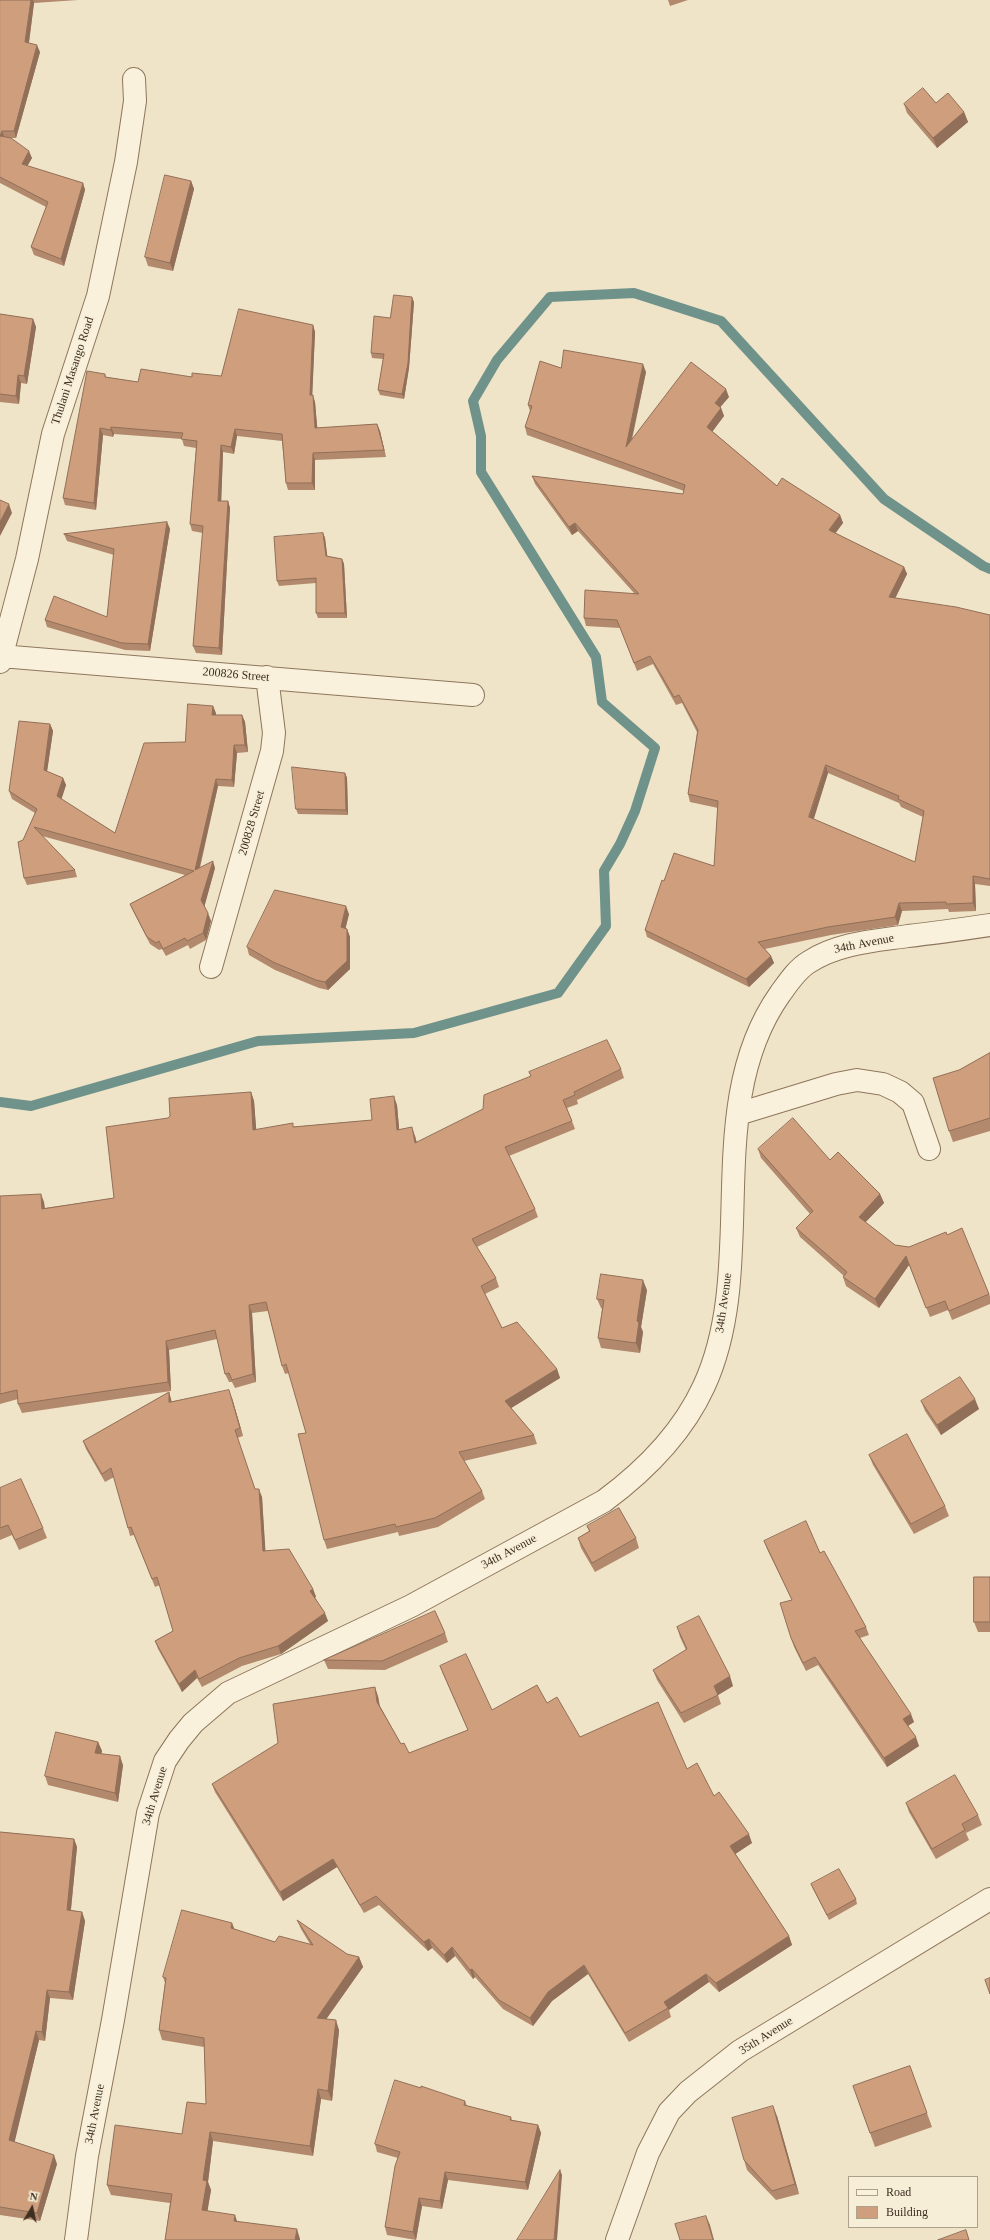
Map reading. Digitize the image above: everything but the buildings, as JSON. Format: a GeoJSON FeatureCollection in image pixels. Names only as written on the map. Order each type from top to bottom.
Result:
{"type":"FeatureCollection","features":[{"type":"Feature","properties":{"kind":"street","name":"Thulani Masango Road"},"geometry":{"type":"LineString","coordinates":[[1,658],[27,559],[53,434],[98,296],[109,234],[126,162],[135,101],[134,79]]}},
{"type":"Feature","properties":{"kind":"street","name":"200826 Street"},"geometry":{"type":"LineString","coordinates":[[1,658],[266,677],[473,694]]}},
{"type":"Feature","properties":{"kind":"street","name":"200828 Street"},"geometry":{"type":"LineString","coordinates":[[211,967],[272,751],[274,733],[266,677]]}},
{"type":"Feature","properties":{"kind":"street","name":"34th Avenue"},"geometry":{"type":"LineString","coordinates":[[76,2240],[87,2156],[113,2020],[139,1854],[148,1812],[165,1761],[193,1723],[228,1693],[410,1606],[604,1501],[628,1482],[663,1449],[686,1420],[696,1403],[712,1365],[721,1334],[729,1274],[738,1114],[751,1053],[762,1026],[778,997],[791,979],[807,963],[828,951],[860,943],[990,926]]}},
{"type":"Feature","properties":{"kind":"street"},"geometry":{"type":"LineString","coordinates":[[738,1114],[836,1084],[857,1080],[883,1084],[900,1092],[913,1103],[929,1149]]}},
{"type":"Feature","properties":{"kind":"street","name":"35th Avenue"},"geometry":{"type":"LineString","coordinates":[[617,2240],[648,2153],[670,2112],[688,2092],[740,2051],[990,1899]]}},
{"type":"Feature","properties":{"kind":"waterway"},"geometry":{"type":"LineString","coordinates":[[0,1102],[31,1106],[258,1041],[414,1033],[558,993],[606,926],[604,871],[620,844],[635,811],[655,748],[602,702],[596,657],[481,472],[481,436],[473,401],[497,360],[550,297],[634,293],[721,321],[884,499],[983,566],[990,569]]}}]}
